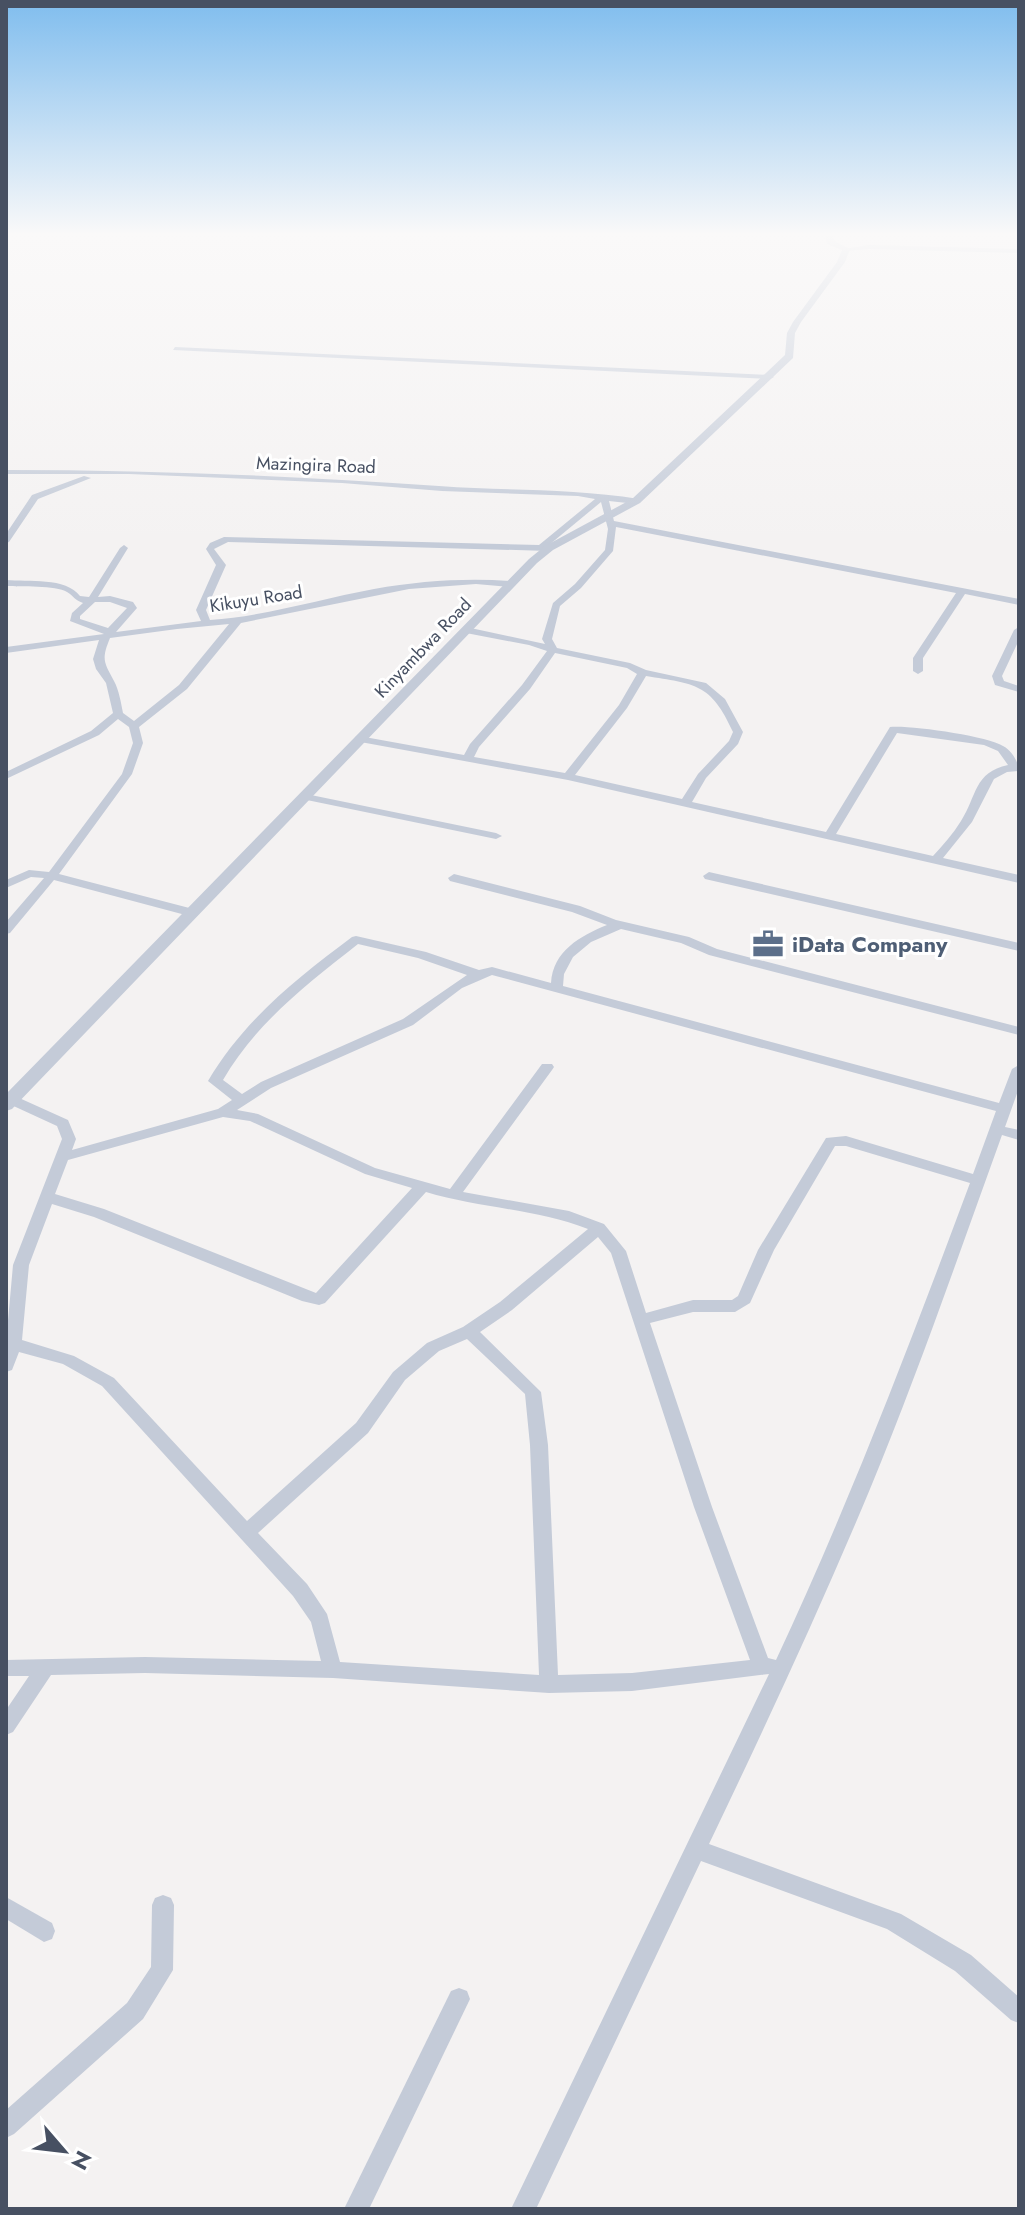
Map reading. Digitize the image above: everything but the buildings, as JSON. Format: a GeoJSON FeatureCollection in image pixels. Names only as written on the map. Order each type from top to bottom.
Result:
{"type":"FeatureCollection","features":[{"type":"Feature","properties":{"kind":"street","name":"Kinyambwa Road"},"geometry":{"type":"LineString","coordinates":[[9,1103],[545,547],[609,520],[636,501],[790,356],[791,338]]}},
{"type":"Feature","properties":{"kind":"street"},"geometry":{"type":"LineString","coordinates":[[175,349],[770,377]]}},
{"type":"Feature","properties":{"kind":"street","name":"Mazingira Road"},"geometry":{"type":"LineString","coordinates":[[6,472],[367,482],[442,489],[578,493],[636,501]]}},
{"type":"Feature","properties":{"kind":"street"},"geometry":{"type":"LineString","coordinates":[[6,540],[35,497],[77,480],[115,473]]}},
{"type":"Feature","properties":{"kind":"street"},"geometry":{"type":"LineString","coordinates":[[207,623],[201,610],[221,565],[210,549],[227,539],[545,547],[586,508],[604,498],[609,520],[607,555],[555,608],[552,630],[547,639],[553,650]]}},
{"type":"Feature","properties":{"kind":"street"},"geometry":{"type":"LineString","coordinates":[[609,520],[1019,602]]}},
{"type":"Feature","properties":{"kind":"street"},"geometry":{"type":"LineString","coordinates":[[107,635],[75,621],[75,615],[91,601],[124,548]]}},
{"type":"Feature","properties":{"kind":"street","name":"Kikuyu Road"},"geometry":{"type":"LineString","coordinates":[[6,650],[238,620],[429,584],[480,581],[510,584]]}},
{"type":"Feature","properties":{"kind":"street"},"geometry":{"type":"LineString","coordinates":[[6,583],[64,588],[71,590],[77,598],[91,601],[110,599],[130,604],[132,608],[107,635],[98,659],[111,683],[118,714],[134,726],[138,743],[127,774],[51,877],[6,930]]}},
{"type":"Feature","properties":{"kind":"street"},"geometry":{"type":"LineString","coordinates":[[918,671],[918,658],[962,591]]}},
{"type":"Feature","properties":{"kind":"street"},"geometry":{"type":"LineString","coordinates":[[134,726],[183,687],[238,620]]}},
{"type":"Feature","properties":{"kind":"street"},"geometry":{"type":"LineString","coordinates":[[466,630],[531,642],[711,688],[726,706],[738,732],[734,742],[702,776],[684,805]]}},
{"type":"Feature","properties":{"kind":"street"},"geometry":{"type":"LineString","coordinates":[[1019,630],[997,676],[999,683],[1019,689]]}},
{"type":"Feature","properties":{"kind":"street"},"geometry":{"type":"LineString","coordinates":[[468,758],[474,746],[526,687],[553,650]]}},
{"type":"Feature","properties":{"kind":"street"},"geometry":{"type":"LineString","coordinates":[[568,777],[623,706],[643,673]]}},
{"type":"Feature","properties":{"kind":"street"},"geometry":{"type":"LineString","coordinates":[[6,776],[95,733],[118,714]]}},
{"type":"Feature","properties":{"kind":"street"},"geometry":{"type":"LineString","coordinates":[[829,837],[894,729],[986,742],[1002,749],[1017,767],[998,772],[982,783],[971,815],[935,861]]}},
{"type":"Feature","properties":{"kind":"street"},"geometry":{"type":"LineString","coordinates":[[359,739],[568,777],[1019,879]]}},
{"type":"Feature","properties":{"kind":"street"},"geometry":{"type":"LineString","coordinates":[[306,797],[496,836]]}},
{"type":"Feature","properties":{"kind":"street"},"geometry":{"type":"LineString","coordinates":[[6,884],[29,874],[51,877],[193,913]]}},
{"type":"Feature","properties":{"kind":"street"},"geometry":{"type":"LineString","coordinates":[[709,876],[1019,947]]}},
{"type":"Feature","properties":{"kind":"street"},"geometry":{"type":"LineString","coordinates":[[454,878],[1019,1031]]}},
{"type":"Feature","properties":{"kind":"street"},"geometry":{"type":"LineString","coordinates":[[557,987],[558,966],[565,956],[598,933],[620,925]]}},
{"type":"Feature","properties":{"kind":"street"},"geometry":{"type":"LineString","coordinates":[[242,1100],[215,1081],[224,1064],[245,1037],[304,980],[356,940],[422,955],[477,974]]}},
{"type":"Feature","properties":{"kind":"street"},"geometry":{"type":"LineString","coordinates":[[63,1157],[223,1112],[266,1085],[408,1022],[427,1011],[463,980],[492,971],[1004,1109]]}},
{"type":"Feature","properties":{"kind":"street"},"geometry":{"type":"LineString","coordinates":[[453,1195],[547,1067]]}},
{"type":"Feature","properties":{"kind":"street"},"geometry":{"type":"LineString","coordinates":[[523,2209],[697,1850],[772,1666],[842,1533],[1019,1069]]}},
{"type":"Feature","properties":{"kind":"street"},"geometry":{"type":"LineString","coordinates":[[6,1366],[14,1344],[21,1265],[69,1139],[63,1123],[9,1103]]}},
{"type":"Feature","properties":{"kind":"street"},"geometry":{"type":"LineString","coordinates":[[223,1112],[253,1117],[370,1171],[453,1195],[569,1216],[599,1228],[618,1251],[703,1507],[772,1666]]}},
{"type":"Feature","properties":{"kind":"street"},"geometry":{"type":"LineString","coordinates":[[998,1130],[1019,1135]]}},
{"type":"Feature","properties":{"kind":"street"},"geometry":{"type":"LineString","coordinates":[[641,1320],[693,1306],[735,1306],[744,1299],[766,1250],[831,1141],[846,1141],[978,1180]]}},
{"type":"Feature","properties":{"kind":"street"},"geometry":{"type":"LineString","coordinates":[[47,1197],[99,1213],[319,1299],[424,1185]]}},
{"type":"Feature","properties":{"kind":"street"},"geometry":{"type":"LineString","coordinates":[[247,1532],[362,1428],[399,1376],[433,1347],[469,1331],[506,1306],[599,1228]]}},
{"type":"Feature","properties":{"kind":"street"},"geometry":{"type":"LineString","coordinates":[[469,1331],[533,1392],[539,1445],[549,1684]]}},
{"type":"Feature","properties":{"kind":"street"},"geometry":{"type":"LineString","coordinates":[[14,1344],[68,1360],[108,1382],[300,1590],[320,1620],[333,1670]]}},
{"type":"Feature","properties":{"kind":"street"},"geometry":{"type":"LineString","coordinates":[[6,1668],[145,1665],[333,1670],[549,1684],[632,1682],[772,1666]]}},
{"type":"Feature","properties":{"kind":"street"},"geometry":{"type":"LineString","coordinates":[[6,1726],[46,1667]]}},
{"type":"Feature","properties":{"kind":"street"},"geometry":{"type":"LineString","coordinates":[[697,1850],[893,1921],[963,1963],[1019,2012]]}},
{"type":"Feature","properties":{"kind":"street"},"geometry":{"type":"LineString","coordinates":[[6,2126],[135,2011],[162,1970],[163,1905]]}},
{"type":"Feature","properties":{"kind":"street"},"geometry":{"type":"LineString","coordinates":[[6,1907],[44,1931]]}},
{"type":"Feature","properties":{"kind":"street"},"geometry":{"type":"LineString","coordinates":[[356,2209],[459,1999]]}},
{"type":"Feature","properties":{"kind":"place","name":"iData Company"},"geometry":{"type":"Point","coordinates":[768,944]}}]}
